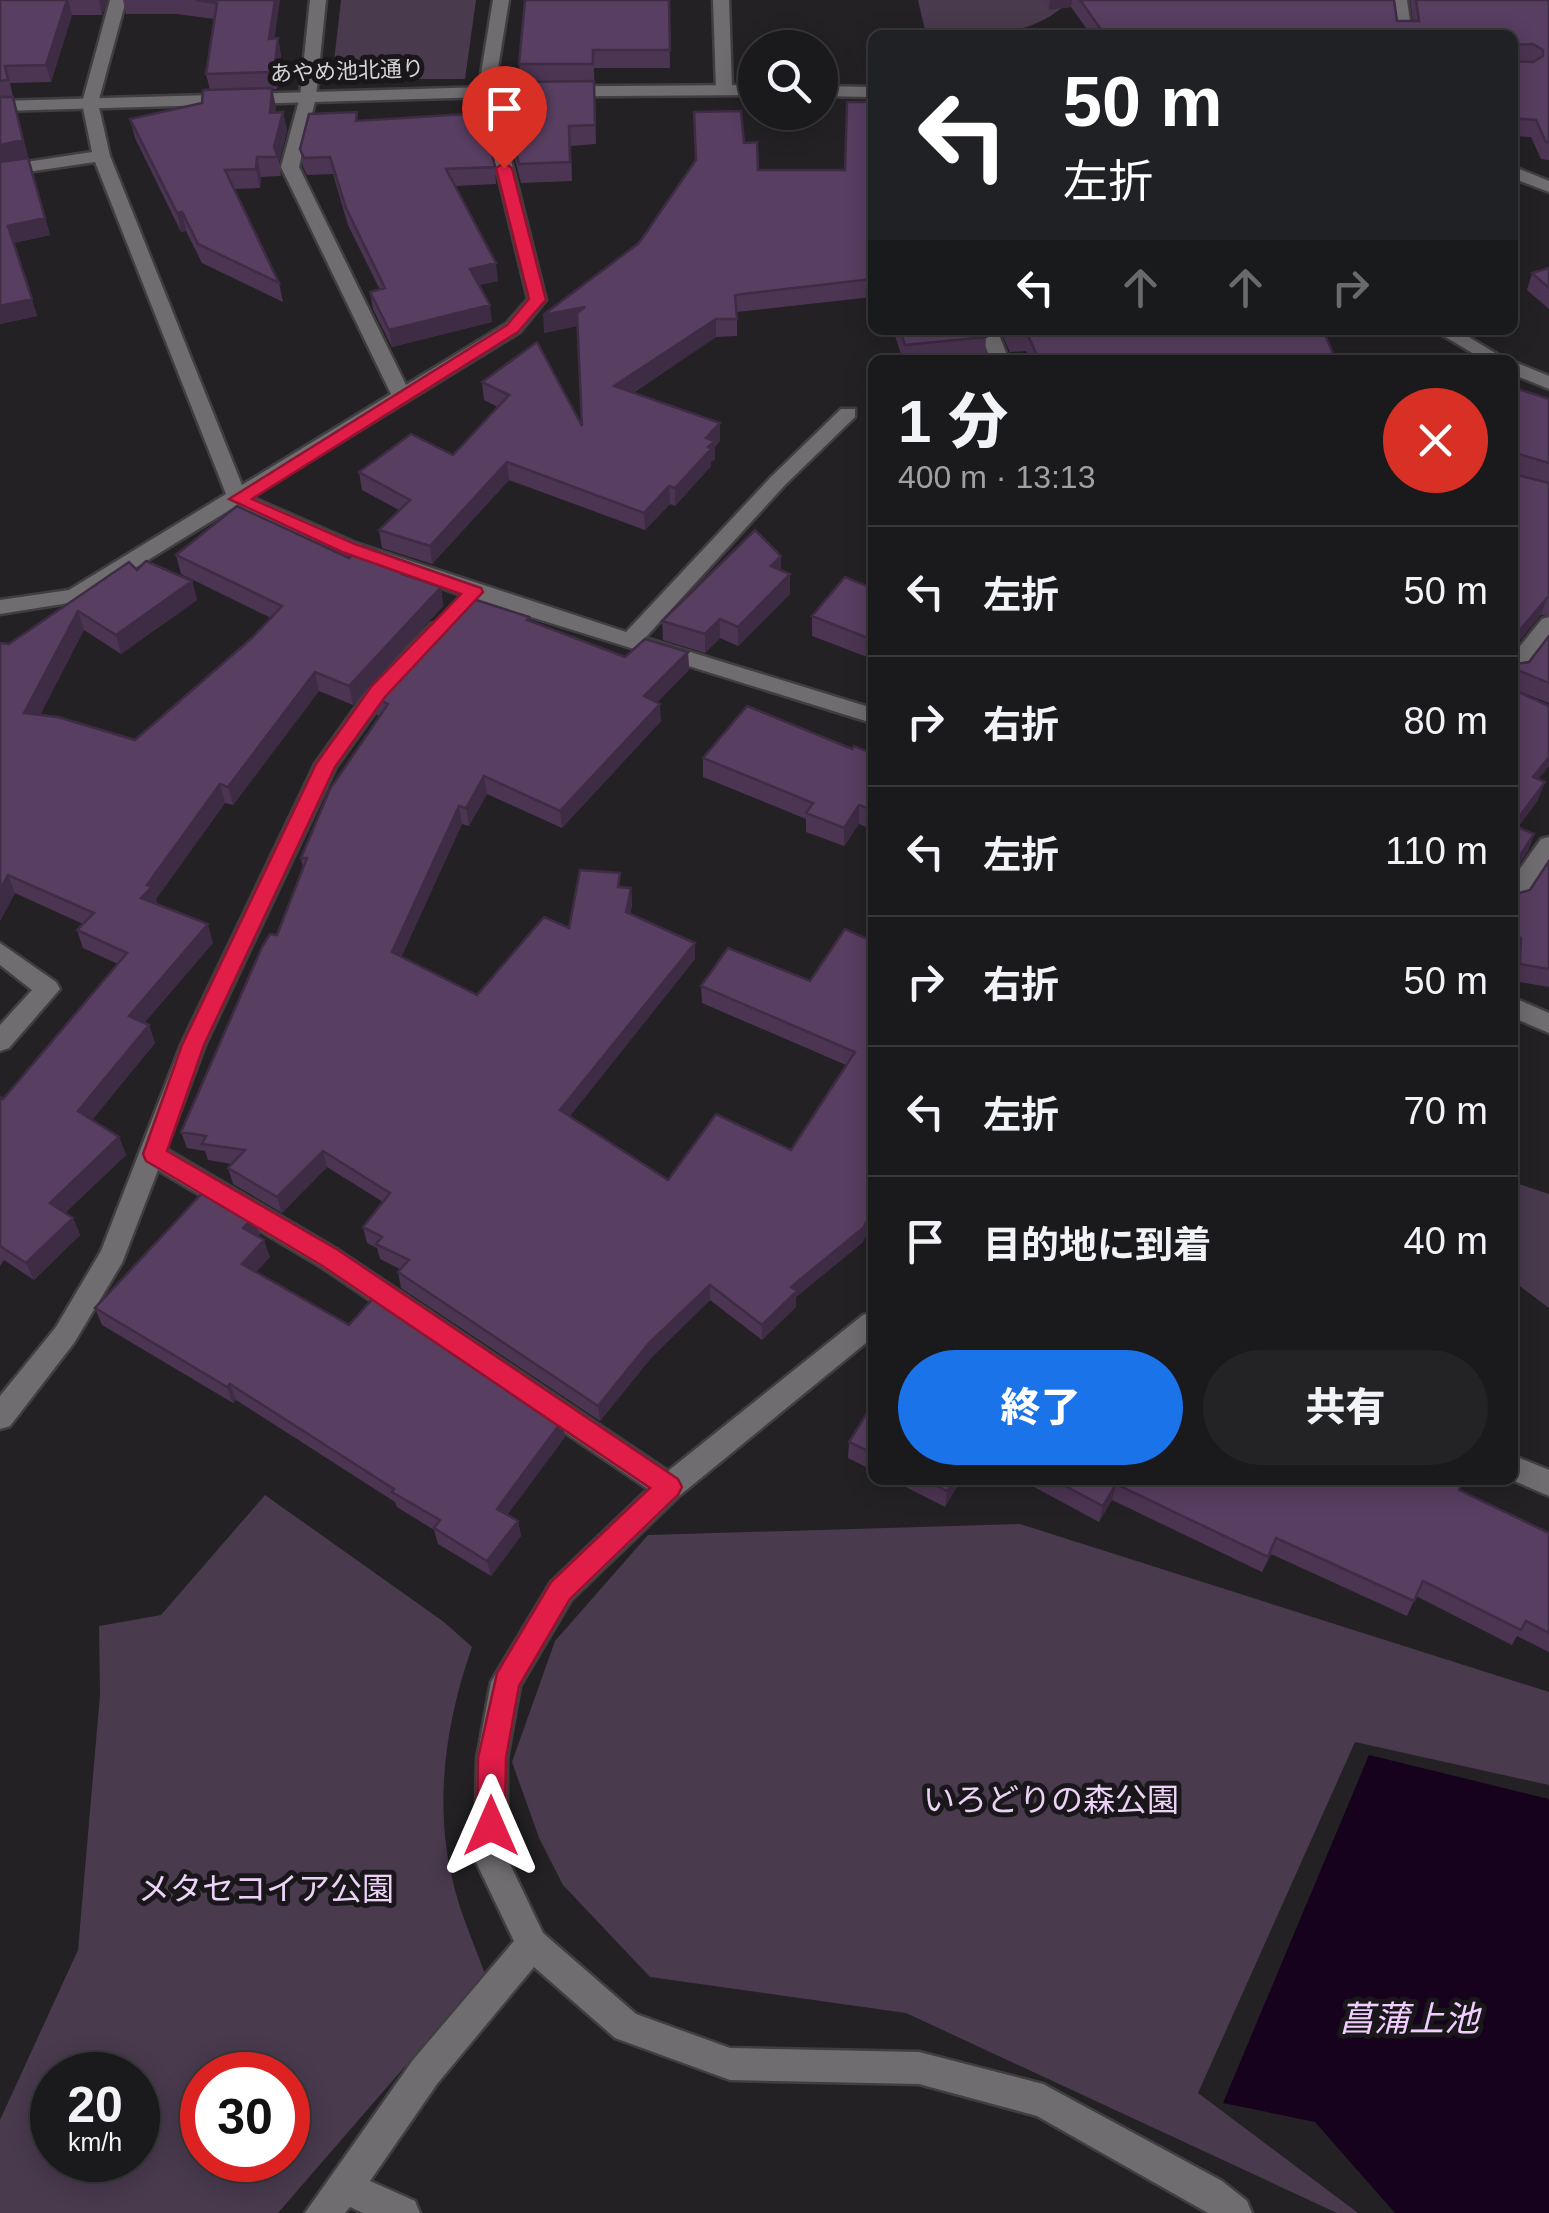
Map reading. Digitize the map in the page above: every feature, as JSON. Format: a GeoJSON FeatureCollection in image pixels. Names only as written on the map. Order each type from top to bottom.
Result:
{"type":"FeatureCollection","features":[{"type":"Feature","properties":{"kind":"street"},"geometry":{"type":"LineString","coordinates":[[118,0],[90,103],[101,156],[238,499],[349,548],[474,592],[868,715]]}},
{"type":"Feature","properties":{"kind":"street"},"geometry":{"type":"LineString","coordinates":[[318,0],[308,97],[290,167],[401,395]]}},
{"type":"Feature","properties":{"kind":"street"},"geometry":{"type":"LineString","coordinates":[[0,607],[74,596],[512,328],[538,300],[486,92],[501,0]]}},
{"type":"Feature","properties":{"kind":"street"},"geometry":{"type":"LineString","coordinates":[[721,0],[724,89]]}},
{"type":"Feature","properties":{"kind":"street"},"geometry":{"type":"LineString","coordinates":[[1400,0],[1403,30]]}},
{"type":"Feature","properties":{"kind":"street","name":"あやめ池北通り"},"geometry":{"type":"LineString","coordinates":[[0,106],[486,92],[738,89]]}},
{"type":"Feature","properties":{"kind":"street"},"geometry":{"type":"LineString","coordinates":[[838,91],[868,92]]}},
{"type":"Feature","properties":{"kind":"street"},"geometry":{"type":"LineString","coordinates":[[0,171],[101,156]]}},
{"type":"Feature","properties":{"kind":"street"},"geometry":{"type":"LineString","coordinates":[[1518,174],[1549,187]]}},
{"type":"Feature","properties":{"kind":"street"},"geometry":{"type":"LineString","coordinates":[[1452,335],[1489,355]]}},
{"type":"Feature","properties":{"kind":"street"},"geometry":{"type":"LineString","coordinates":[[1518,370],[1549,383]]}},
{"type":"Feature","properties":{"kind":"street"},"geometry":{"type":"LineString","coordinates":[[631,640],[778,481],[848,413]]}},
{"type":"Feature","properties":{"kind":"street"},"geometry":{"type":"LineString","coordinates":[[0,1417],[65,1335],[113,1255],[193,1045],[326,764],[378,692],[474,592]]}},
{"type":"Feature","properties":{"kind":"street"},"geometry":{"type":"LineString","coordinates":[[1518,664],[1549,624]]}},
{"type":"Feature","properties":{"kind":"street"},"geometry":{"type":"LineString","coordinates":[[1518,890],[1549,845]]}},
{"type":"Feature","properties":{"kind":"street"},"geometry":{"type":"LineString","coordinates":[[0,952],[48,989],[0,1041]]}},
{"type":"Feature","properties":{"kind":"street"},"geometry":{"type":"LineString","coordinates":[[154,1154],[329,1258],[669,1487]]}},
{"type":"Feature","properties":{"kind":"street"},"geometry":{"type":"LineString","coordinates":[[868,1326],[669,1487],[560,1591],[506,1682],[492,1758],[491,1860],[532,1944],[626,2027],[730,2064],[919,2068],[1042,2101],[1210,2193],[1236,2213]]}},
{"type":"Feature","properties":{"kind":"street"},"geometry":{"type":"LineString","coordinates":[[1518,1470],[1549,1483]]}},
{"type":"Feature","properties":{"kind":"street"},"geometry":{"type":"LineString","coordinates":[[322,2213],[345,2188],[424,2072],[532,1944]]}},
{"type":"Feature","properties":{"kind":"street"},"geometry":{"type":"LineString","coordinates":[[345,2188],[404,2213]]}},
{"type":"Feature","properties":{"kind":"green space"},"geometry":{"type":"Polygon","coordinates":[[[341,0],[476,0],[465,79],[332,79],[341,0]]]}},
{"type":"Feature","properties":{"kind":"green space"},"geometry":{"type":"Polygon","coordinates":[[[918,0],[1070,0],[1039,22],[1016,30],[925,30],[918,0]]]}},
{"type":"Feature","properties":{"kind":"green space"},"geometry":{"type":"Polygon","coordinates":[[[1518,1184],[1549,1194],[1549,1308],[1518,1285],[1518,1184]]]}},
{"type":"Feature","properties":{"kind":"green space","name":"メタセコイア公園"},"geometry":{"type":"Polygon","coordinates":[[[265,1495],[444,1622],[472,1647],[450,1732],[444,1820],[455,1890],[485,1974],[310,2176],[310,2052],[180,2052],[180,2182],[305,2182],[278,2213],[0,2213],[0,2120],[30,2055],[30,2182],[160,2182],[160,2052],[31,2052],[78,1950],[100,1695],[99,1626],[161,1615],[265,1495]]]}},
{"type":"Feature","properties":{"kind":"green space","name":"いろどりの森公園"},"geometry":{"type":"Polygon","coordinates":[[[1020,1524],[1549,1692],[1549,1785],[1355,1742],[1198,2093],[1358,2213],[1337,2213],[906,2013],[650,1977],[563,1885],[539,1838],[512,1762],[555,1641],[648,1535],[1020,1524]]]}},
{"type":"Feature","properties":{"kind":"water","name":"菖蒲上池"},"geometry":{"type":"Polygon","coordinates":[[[1369,1755],[1549,1799],[1549,2213],[1395,2213],[1315,2122],[1223,2103],[1369,1755]]]}},
{"type":"Feature","properties":{"kind":"building"},"geometry":{"type":"Polygon","coordinates":[[[0,0],[67,0],[46,65],[5,66],[8,80],[0,81],[0,0]]]}},
{"type":"Feature","properties":{"kind":"building"},"geometry":{"type":"Polygon","coordinates":[[[196,0],[275,0],[269,39],[278,38],[274,72],[206,74],[217,3],[196,0]]]}},
{"type":"Feature","properties":{"kind":"building"},"geometry":{"type":"Polygon","coordinates":[[[525,0],[669,0],[670,50],[593,50],[593,64],[519,64],[525,0]]]}},
{"type":"Feature","properties":{"kind":"building"},"geometry":{"type":"Polygon","coordinates":[[[1080,0],[1394,0],[1397,21],[1419,21],[1416,0],[1549,0],[1549,142],[1536,120],[1518,118],[1518,61],[1533,62],[1543,56],[1543,50],[1533,44],[1518,45],[1518,30],[1101,30],[1080,0]]]}},
{"type":"Feature","properties":{"kind":"building"},"geometry":{"type":"Polygon","coordinates":[[[594,81],[595,125],[569,126],[570,162],[519,164],[505,110],[514,109],[517,82],[594,81]]]}},
{"type":"Feature","properties":{"kind":"building"},"geometry":{"type":"Polygon","coordinates":[[[272,88],[270,113],[283,112],[274,147],[278,157],[257,157],[256,169],[225,170],[279,283],[198,244],[182,212],[177,213],[130,119],[202,103],[203,90],[272,88]]]}},
{"type":"Feature","properties":{"kind":"building"},"geometry":{"type":"Polygon","coordinates":[[[0,97],[13,97],[23,140],[0,145],[0,97]]]}},
{"type":"Feature","properties":{"kind":"building"},"geometry":{"type":"Polygon","coordinates":[[[847,102],[868,102],[868,279],[735,295],[737,319],[716,319],[614,386],[720,423],[706,438],[715,441],[708,447],[711,449],[675,488],[669,486],[644,513],[507,462],[430,546],[379,530],[410,500],[359,472],[411,434],[453,455],[509,395],[482,382],[537,342],[582,426],[577,313],[585,307],[543,315],[639,243],[696,160],[694,112],[738,111],[738,130],[743,130],[744,143],[757,142],[758,170],[845,170],[847,102]]]}},
{"type":"Feature","properties":{"kind":"building"},"geometry":{"type":"Polygon","coordinates":[[[357,112],[356,121],[482,113],[495,167],[446,169],[496,263],[470,269],[490,305],[389,330],[370,292],[385,288],[346,208],[330,157],[304,158],[300,149],[309,114],[357,112]]]}},
{"type":"Feature","properties":{"kind":"building"},"geometry":{"type":"Polygon","coordinates":[[[28,158],[45,218],[8,226],[32,299],[0,306],[0,162],[28,158]]]}},
{"type":"Feature","properties":{"kind":"building"},"geometry":{"type":"Polygon","coordinates":[[[1549,268],[1549,288],[1532,273],[1549,268]]]}},
{"type":"Feature","properties":{"kind":"building"},"geometry":{"type":"Polygon","coordinates":[[[902,335],[986,337],[905,345],[902,335]]]}},
{"type":"Feature","properties":{"kind":"building"},"geometry":{"type":"Polygon","coordinates":[[[1028,335],[1325,335],[1334,355],[1037,355],[1028,335]]]}},
{"type":"Feature","properties":{"kind":"building"},"geometry":{"type":"Polygon","coordinates":[[[1518,389],[1549,399],[1549,463],[1519,454],[1518,389]]]}},
{"type":"Feature","properties":{"kind":"building"},"geometry":{"type":"Polygon","coordinates":[[[1518,475],[1549,483],[1547,598],[1518,632],[1518,475]]]}},
{"type":"Feature","properties":{"kind":"building"},"geometry":{"type":"Polygon","coordinates":[[[237,506],[349,558],[362,546],[412,564],[402,574],[441,587],[349,686],[315,672],[228,787],[220,784],[147,885],[152,887],[141,898],[208,924],[129,1016],[149,1025],[78,1111],[119,1137],[50,1203],[73,1218],[26,1263],[0,1246],[0,1097],[3,1099],[127,953],[77,930],[94,913],[8,875],[0,890],[0,643],[9,644],[129,562],[137,570],[146,561],[192,581],[116,635],[78,611],[24,713],[58,717],[135,740],[253,637],[282,606],[176,555],[237,506]]]}},
{"type":"Feature","properties":{"kind":"building"},"geometry":{"type":"Polygon","coordinates":[[[755,530],[781,556],[771,566],[790,574],[738,627],[720,619],[705,634],[662,621],[755,530]]]}},
{"type":"Feature","properties":{"kind":"building"},"geometry":{"type":"Polygon","coordinates":[[[845,577],[868,586],[868,638],[812,616],[845,577]]]}},
{"type":"Feature","properties":{"kind":"building"},"geometry":{"type":"Polygon","coordinates":[[[467,597],[529,617],[527,620],[625,657],[645,639],[688,652],[644,696],[660,704],[560,811],[484,776],[466,808],[459,806],[392,952],[477,995],[544,917],[569,928],[580,870],[620,873],[618,887],[631,888],[626,912],[695,943],[560,1110],[668,1180],[716,1114],[791,1150],[855,1052],[701,986],[728,948],[810,981],[845,929],[868,939],[868,1219],[863,1228],[791,1287],[797,1291],[762,1325],[710,1285],[649,1343],[598,1406],[398,1272],[409,1260],[376,1244],[382,1237],[363,1227],[390,1193],[323,1151],[277,1197],[228,1168],[245,1150],[202,1144],[206,1136],[181,1132],[262,947],[270,934],[277,935],[307,858],[301,858],[330,789],[388,704],[374,698],[467,597]]]}},
{"type":"Feature","properties":{"kind":"building"},"geometry":{"type":"Polygon","coordinates":[[[1549,636],[1549,683],[1518,670],[1518,664],[1529,662],[1549,636]]]}},
{"type":"Feature","properties":{"kind":"building"},"geometry":{"type":"Polygon","coordinates":[[[1518,691],[1549,706],[1549,757],[1533,777],[1545,782],[1518,818],[1518,691]]]}},
{"type":"Feature","properties":{"kind":"building"},"geometry":{"type":"Polygon","coordinates":[[[747,706],[852,749],[854,746],[868,751],[868,806],[859,805],[844,828],[806,813],[813,803],[703,758],[747,706]]]}},
{"type":"Feature","properties":{"kind":"building"},"geometry":{"type":"Polygon","coordinates":[[[1518,827],[1534,834],[1518,858],[1518,827]]]}},
{"type":"Feature","properties":{"kind":"building"},"geometry":{"type":"Polygon","coordinates":[[[1549,861],[1549,969],[1520,964],[1518,893],[1530,890],[1549,861]]]}},
{"type":"Feature","properties":{"kind":"building"},"geometry":{"type":"Polygon","coordinates":[[[206,1189],[254,1217],[243,1228],[264,1240],[242,1264],[349,1325],[376,1295],[562,1421],[497,1509],[518,1521],[487,1561],[434,1528],[440,1520],[392,1492],[394,1489],[230,1384],[227,1387],[95,1308],[206,1189]]]}},
{"type":"Feature","properties":{"kind":"building"},"geometry":{"type":"Polygon","coordinates":[[[868,1411],[868,1451],[849,1442],[868,1411]]]}},
{"type":"Feature","properties":{"kind":"building"},"geometry":{"type":"Polygon","coordinates":[[[1063,1485],[1115,1485],[1103,1506],[1063,1485]]]}},
{"type":"Feature","properties":{"kind":"building"},"geometry":{"type":"Polygon","coordinates":[[[1118,1485],[1461,1485],[1459,1490],[1549,1533],[1549,1633],[1526,1621],[1521,1630],[1423,1581],[1414,1601],[1276,1538],[1268,1557],[1118,1485]]]}},
{"type":"Feature","properties":{"kind":"route"},"geometry":{"type":"LineString","coordinates":[[491,1826],[492,1758],[506,1682],[560,1591],[669,1487],[329,1258],[154,1154],[193,1045],[326,764],[378,692],[474,592],[349,548],[238,499],[512,328],[538,300],[504,168]]}}]}
